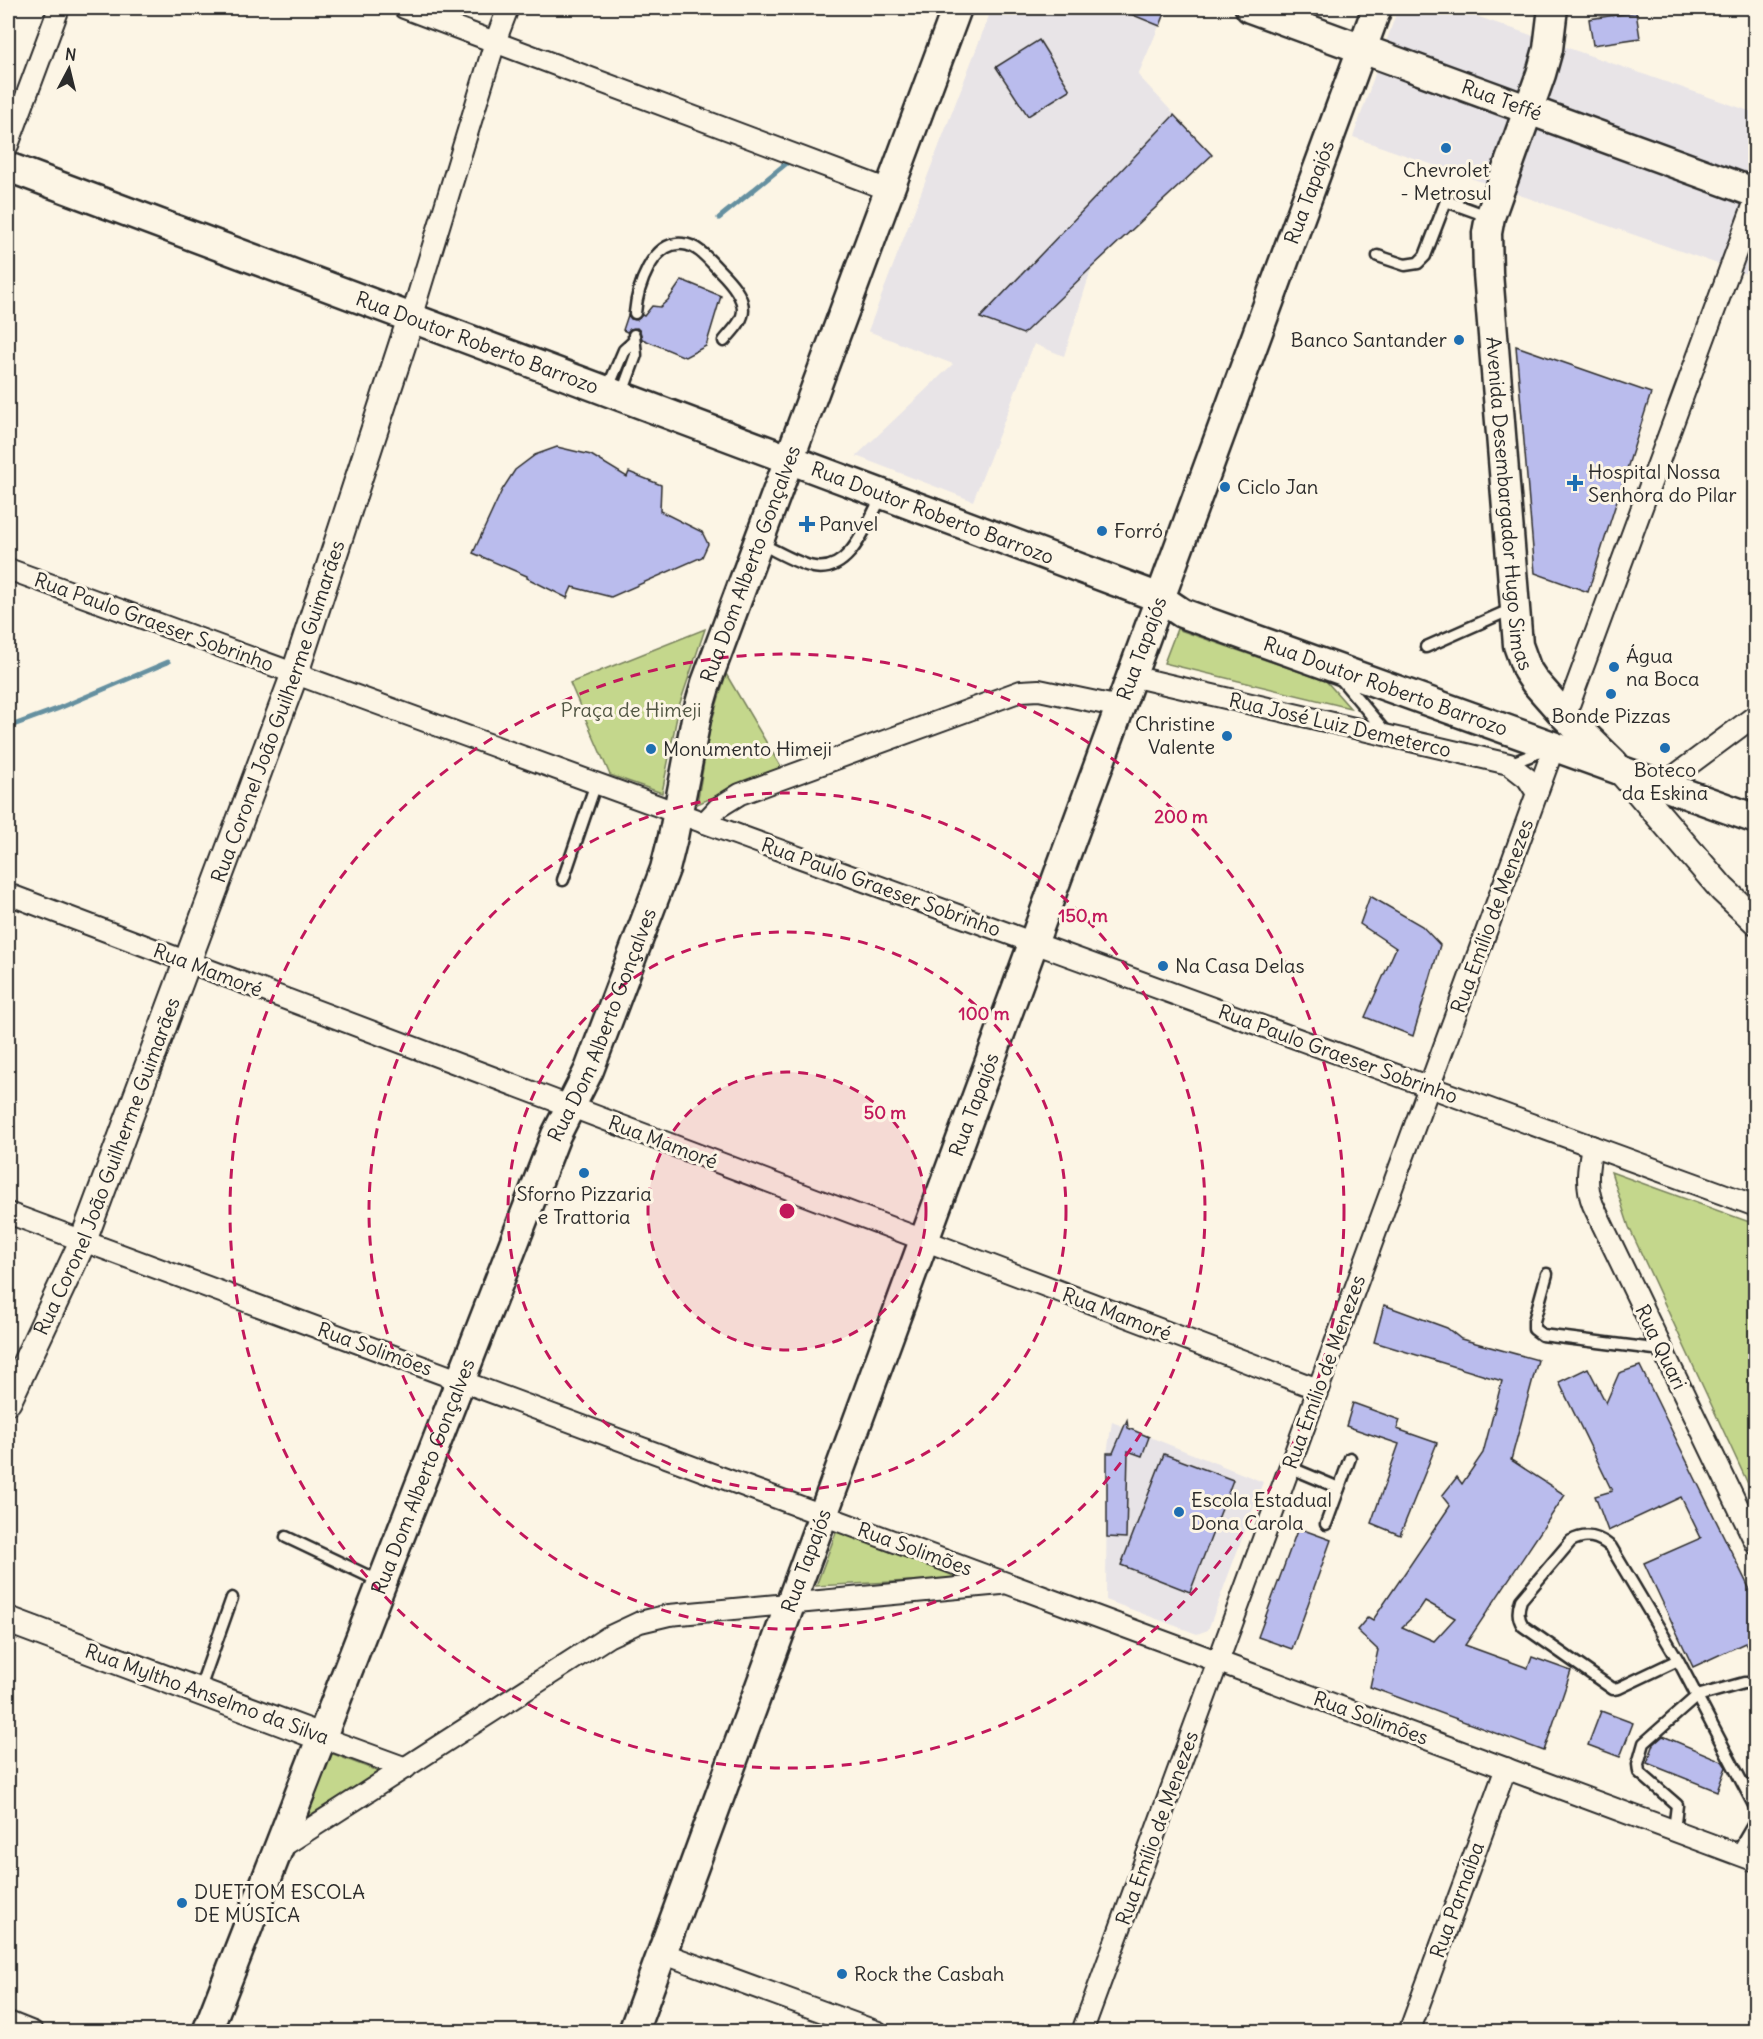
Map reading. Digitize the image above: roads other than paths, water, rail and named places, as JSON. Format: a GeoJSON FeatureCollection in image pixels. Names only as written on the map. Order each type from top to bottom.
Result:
{"type":"FeatureCollection","features":[{"type":"Feature","properties":{"kind":"main road","name":"Rua Dom Alberto Gonçalves"},"geometry":{"type":"LineString","coordinates":[[207,2031],[556,1135],[589,1070],[654,898],[670,848],[696,714],[957,8]]}},
{"type":"Feature","properties":{"kind":"main road","name":"Rua Teffé"},"geometry":{"type":"LineString","coordinates":[[1250,8],[1755,193]]}},
{"type":"Feature","properties":{"kind":"main road","name":"Rua Tapajós"},"geometry":{"type":"LineString","coordinates":[[633,2031],[1377,8]]}},
{"type":"Feature","properties":{"kind":"main road","name":"Avenida Desembargador Hugo Simas"},"geometry":{"type":"LineString","coordinates":[[1553,8],[1553,23],[1548,49],[1529,110],[1490,217],[1487,233],[1488,273],[1514,608],[1518,645],[1527,670],[1565,716],[1620,770]]}},
{"type":"Feature","properties":{"kind":"main road","name":"Rua Doutor Roberto Barrozo"},"geometry":{"type":"LineString","coordinates":[[8,167],[1160,598],[1182,613],[1755,819]]}},
{"type":"Feature","properties":{"kind":"main road"},"geometry":{"type":"LineString","coordinates":[[1519,734],[1548,729],[1565,716]]}},
{"type":"Feature","properties":{"kind":"street"},"geometry":{"type":"LineString","coordinates":[[8,145],[59,8]]}},
{"type":"Feature","properties":{"kind":"street"},"geometry":{"type":"LineString","coordinates":[[404,8],[889,190]]}},
{"type":"Feature","properties":{"kind":"street","name":"Rua Coronel João Guilherme Guimarães"},"geometry":{"type":"LineString","coordinates":[[8,1401],[83,1240],[295,673],[411,318],[495,42],[508,8]]}},
{"type":"Feature","properties":{"kind":"street"},"geometry":{"type":"LineString","coordinates":[[1565,716],[1755,198]]}},
{"type":"Feature","properties":{"kind":"street","name":"Rua Paulo Graeser Sobrinho"},"geometry":{"type":"LineString","coordinates":[[8,569],[1755,1206]]}},
{"type":"Feature","properties":{"kind":"street","name":"Rua José Luiz Demeterco"},"geometry":{"type":"LineString","coordinates":[[1131,676],[1509,764],[1527,778],[1537,793]]}},
{"type":"Feature","properties":{"kind":"street"},"geometry":{"type":"LineString","coordinates":[[704,823],[719,807],[740,794],[1021,691],[1039,690],[1120,707]]}},
{"type":"Feature","properties":{"kind":"street"},"geometry":{"type":"LineString","coordinates":[[1659,816],[1662,785],[1755,714]]}},
{"type":"Feature","properties":{"kind":"street","name":"Rua Emílio de Menezes"},"geometry":{"type":"LineString","coordinates":[[1082,2031],[1554,747]]}},
{"type":"Feature","properties":{"kind":"street","name":"Avenida Desembargador Hugo Simas"},"geometry":{"type":"LineString","coordinates":[[1620,770],[1722,889],[1755,921]]}},
{"type":"Feature","properties":{"kind":"street","name":"Rua Mamoré"},"geometry":{"type":"LineString","coordinates":[[8,894],[1318,1389]]}},
{"type":"Feature","properties":{"kind":"street","name":"Rua Quari"},"geometry":{"type":"LineString","coordinates":[[1592,1146],[1587,1191],[1755,1544]]}},
{"type":"Feature","properties":{"kind":"street","name":"Rua Solimões"},"geometry":{"type":"LineString","coordinates":[[8,1213],[1755,1861]]}},
{"type":"Feature","properties":{"kind":"street"},"geometry":{"type":"LineString","coordinates":[[277,1850],[608,1637],[640,1622],[669,1615],[1008,1584]]}},
{"type":"Feature","properties":{"kind":"street","name":"Rua Myltho Anselmo da Silva"},"geometry":{"type":"LineString","coordinates":[[8,1620],[406,1768]]}},
{"type":"Feature","properties":{"kind":"street","name":"Rua Parnaíba"},"geometry":{"type":"LineString","coordinates":[[1409,2031],[1506,1768]]}},
{"type":"Feature","properties":{"kind":"street"},"geometry":{"type":"LineString","coordinates":[[662,1953],[878,2031]]}},
{"type":"Feature","properties":{"kind":"street"},"geometry":{"type":"LineString","coordinates":[[8,2022],[33,2031]]}},
{"type":"Feature","properties":{"kind":"lane"},"geometry":{"type":"LineString","coordinates":[[1378,256],[1405,265],[1418,263],[1425,256],[1446,201],[1490,217]]}},
{"type":"Feature","properties":{"kind":"lane"},"geometry":{"type":"LineString","coordinates":[[635,313],[639,286],[656,255],[668,246],[683,244],[697,249],[731,282],[741,300],[743,311],[740,321],[724,341]]}},
{"type":"Feature","properties":{"kind":"lane"},"geometry":{"type":"LineString","coordinates":[[634,338],[636,355],[614,394],[624,350],[634,338]]}},
{"type":"Feature","properties":{"kind":"lane"},"geometry":{"type":"LineString","coordinates":[[759,543],[813,567],[827,568],[839,564],[849,556],[882,494]]}},
{"type":"Feature","properties":{"kind":"lane"},"geometry":{"type":"LineString","coordinates":[[1426,647],[1514,608]]}},
{"type":"Feature","properties":{"kind":"lane"},"geometry":{"type":"LineString","coordinates":[[1330,666],[1389,736]]}},
{"type":"Feature","properties":{"kind":"lane"},"geometry":{"type":"LineString","coordinates":[[1509,764],[1554,747]]}},
{"type":"Feature","properties":{"kind":"lane"},"geometry":{"type":"LineString","coordinates":[[563,880],[596,783]]}},
{"type":"Feature","properties":{"kind":"lane"},"geometry":{"type":"LineString","coordinates":[[1547,1274],[1534,1321],[1534,1329],[1542,1335],[1662,1350]]}},
{"type":"Feature","properties":{"kind":"lane"},"geometry":{"type":"LineString","coordinates":[[1326,1524],[1350,1458]]}},
{"type":"Feature","properties":{"kind":"lane"},"geometry":{"type":"LineString","coordinates":[[1289,1467],[1339,1488]]}},
{"type":"Feature","properties":{"kind":"lane"},"geometry":{"type":"LineString","coordinates":[[1678,1660],[1613,1689],[1523,1626],[1518,1607],[1521,1600],[1570,1541],[1584,1536],[1599,1538],[1611,1547],[1678,1660],[1755,1809]]}},
{"type":"Feature","properties":{"kind":"lane"},"geometry":{"type":"LineString","coordinates":[[286,1537],[381,1582]]}},
{"type":"Feature","properties":{"kind":"lane"},"geometry":{"type":"LineString","coordinates":[[199,1692],[232,1598]]}},
{"type":"Feature","properties":{"kind":"lane"},"geometry":{"type":"LineString","coordinates":[[1674,1830],[1677,1805],[1639,1772],[1638,1764],[1644,1743],[1697,1696],[1744,1683],[1754,1686],[1755,1690]]}},
{"type":"Feature","properties":{"kind":"lane"},"geometry":{"type":"LineString","coordinates":[[1736,1854],[1755,1820]]}},
{"type":"Feature","properties":{"kind":"waterway"},"geometry":{"type":"LineString","coordinates":[[719,218],[788,162]]}},
{"type":"Feature","properties":{"kind":"waterway"},"geometry":{"type":"LineString","coordinates":[[8,727],[168,662]]}},
{"type":"Feature","properties":{"kind":"place","name":"Chevrolet - Metrosul"},"geometry":{"type":"Point","coordinates":[1446,148]}},
{"type":"Feature","properties":{"kind":"place","name":"Banco Santander"},"geometry":{"type":"Point","coordinates":[1459,340]}},
{"type":"Feature","properties":{"kind":"place","name":"Hospital Nossa Senhora do Pilar"},"geometry":{"type":"Point","coordinates":[1575,483]}},
{"type":"Feature","properties":{"kind":"place","name":"Ciclo Jan"},"geometry":{"type":"Point","coordinates":[1225,487]}},
{"type":"Feature","properties":{"kind":"place","name":"Panvel"},"geometry":{"type":"Point","coordinates":[807,524]}},
{"type":"Feature","properties":{"kind":"place","name":"Forró"},"geometry":{"type":"Point","coordinates":[1102,531]}},
{"type":"Feature","properties":{"kind":"place","name":"Água na Boca"},"geometry":{"type":"Point","coordinates":[1614,667]}},
{"type":"Feature","properties":{"kind":"place","name":"Bonde Pizzas"},"geometry":{"type":"Point","coordinates":[1611,694]}},
{"type":"Feature","properties":{"kind":"place","name":"Christine Valente"},"geometry":{"type":"Point","coordinates":[1227,736]}},
{"type":"Feature","properties":{"kind":"place","name":"Boteco da Eskina"},"geometry":{"type":"Point","coordinates":[1665,748]}},
{"type":"Feature","properties":{"kind":"place","name":"Monumento Himeji"},"geometry":{"type":"Point","coordinates":[651,749]}},
{"type":"Feature","properties":{"kind":"place","name":"Na Casa Delas"},"geometry":{"type":"Point","coordinates":[1163,966]}},
{"type":"Feature","properties":{"kind":"place","name":"Sforno Pizzaria e Trattoria"},"geometry":{"type":"Point","coordinates":[584,1173]}},
{"type":"Feature","properties":{"kind":"place","name":"Escola Estadual Dona Carola"},"geometry":{"type":"Point","coordinates":[1179,1512]}},
{"type":"Feature","properties":{"kind":"place","name":"DUETTOM ESCOLA DE MÚSICA"},"geometry":{"type":"Point","coordinates":[182,1903]}},
{"type":"Feature","properties":{"kind":"place","name":"Rock the Casbah"},"geometry":{"type":"Point","coordinates":[842,1974]}},
{"type":"Feature","properties":{"kind":"park label","name":"Praça de Himeji"},"geometry":{"type":"Point","coordinates":[631,710]}}]}
